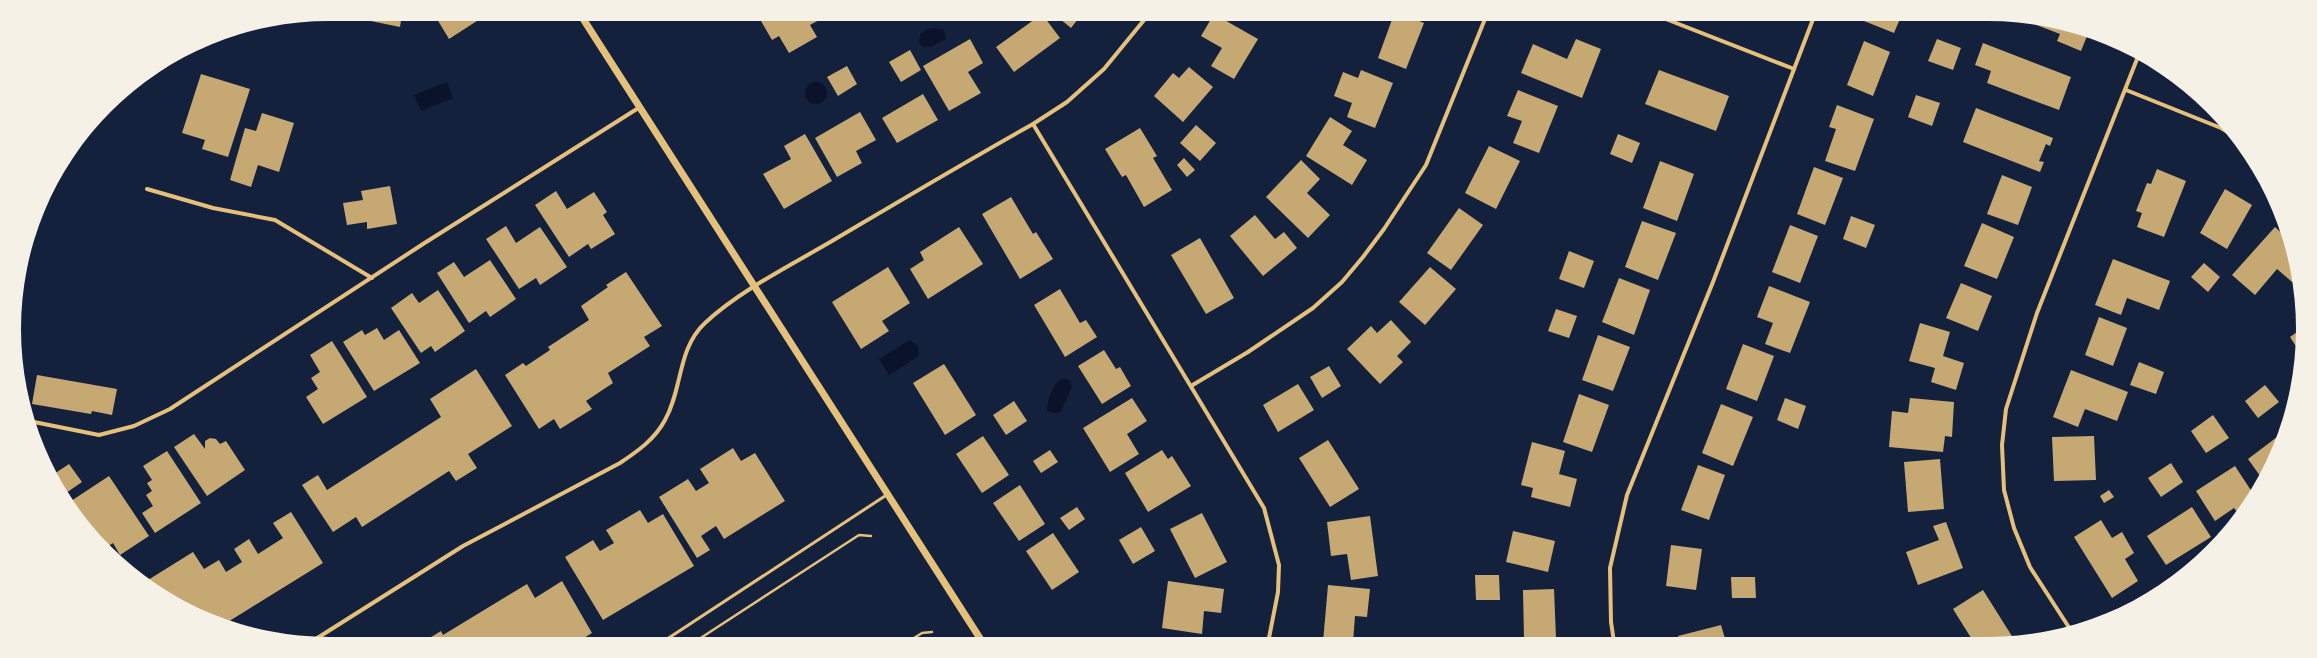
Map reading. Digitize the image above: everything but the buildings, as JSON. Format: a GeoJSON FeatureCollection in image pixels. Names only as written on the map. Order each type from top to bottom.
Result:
{"type":"FeatureCollection","features":[{"type":"Feature","properties":{"kind":"street"},"geometry":{"type":"LineString","coordinates":[[585,21],[979,637]]}},
{"type":"Feature","properties":{"kind":"street"},"geometry":{"type":"LineString","coordinates":[[319,636],[333,626],[463,546],[620,463],[644,446],[665,420],[673,400],[684,353],[704,324],[756,287],[1033,124],[1067,102],[1104,69],[1143,21]]}},
{"type":"Feature","properties":{"kind":"street"},"geometry":{"type":"LineString","coordinates":[[1191,386],[1248,352],[1313,308],[1342,282],[1363,257],[1384,229],[1426,165],[1484,21]]}},
{"type":"Feature","properties":{"kind":"street"},"geometry":{"type":"LineString","coordinates":[[1671,21],[1794,69]]}},
{"type":"Feature","properties":{"kind":"street"},"geometry":{"type":"LineString","coordinates":[[1613,637],[1611,622],[1610,568],[1627,495],[1713,282],[1812,21]]}},
{"type":"Feature","properties":{"kind":"street"},"geometry":{"type":"LineString","coordinates":[[2069,627],[2030,567],[2014,528],[2004,490],[2002,445],[2006,410],[2037,313],[2137,60]]}},
{"type":"Feature","properties":{"kind":"street"},"geometry":{"type":"LineString","coordinates":[[2126,90],[2222,129]]}},
{"type":"Feature","properties":{"kind":"street"},"geometry":{"type":"LineString","coordinates":[[35,422],[99,435],[134,426],[170,409],[640,106]]}},
{"type":"Feature","properties":{"kind":"street"},"geometry":{"type":"LineString","coordinates":[[1033,124],[1264,508],[1279,565],[1278,592],[1269,637]]}},
{"type":"Feature","properties":{"kind":"street"},"geometry":{"type":"LineString","coordinates":[[147,189],[213,208],[275,220],[372,278]]}},
{"type":"Feature","properties":{"kind":"lane"},"geometry":{"type":"LineString","coordinates":[[672,637],[888,494]]}},
{"type":"Feature","properties":{"kind":"path"},"geometry":{"type":"LineString","coordinates":[[702,637],[859,535],[871,536]]}},
{"type":"Feature","properties":{"kind":"path"},"geometry":{"type":"LineString","coordinates":[[916,637],[922,633],[932,632]]}},
{"type":"Feature","properties":{"kind":"water"},"geometry":{"type":"Polygon","coordinates":[[[934,28],[944,30],[946,39],[931,47],[923,47],[919,43],[920,35],[927,29],[934,28]]]}},
{"type":"Feature","properties":{"kind":"water"},"geometry":{"type":"Polygon","coordinates":[[[447,82],[453,98],[421,111],[414,95],[447,82]]]}},
{"type":"Feature","properties":{"kind":"water"},"geometry":{"type":"Polygon","coordinates":[[[812,82],[820,82],[827,89],[827,97],[820,104],[812,104],[805,97],[805,89],[812,82]]]}},
{"type":"Feature","properties":{"kind":"water"},"geometry":{"type":"Polygon","coordinates":[[[910,340],[918,346],[919,356],[889,375],[879,359],[910,340]]]}},
{"type":"Feature","properties":{"kind":"water"},"geometry":{"type":"Polygon","coordinates":[[[1064,378],[1070,381],[1072,387],[1061,411],[1058,413],[1052,413],[1047,410],[1048,401],[1054,386],[1057,382],[1064,378]]]}}]}
